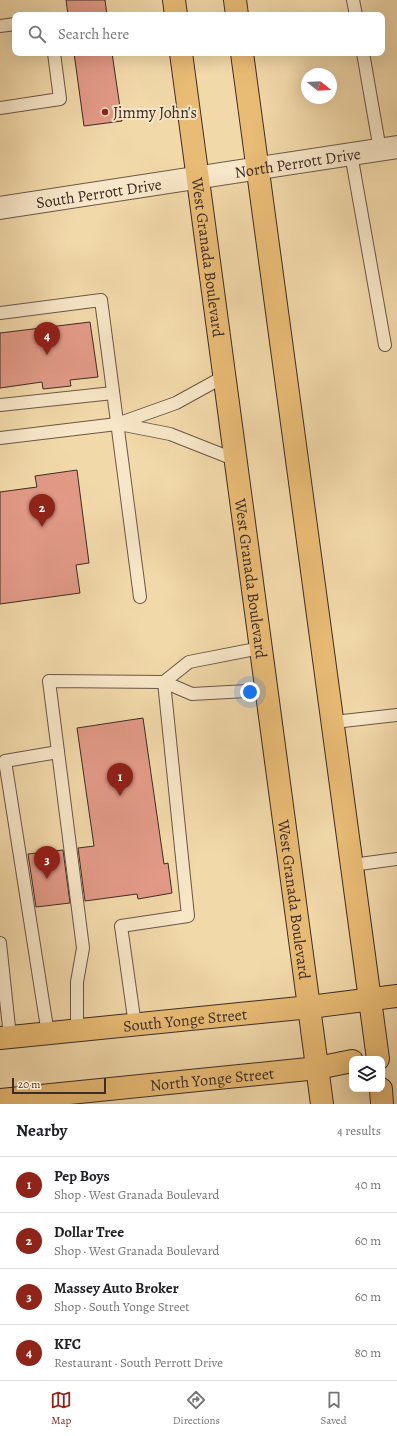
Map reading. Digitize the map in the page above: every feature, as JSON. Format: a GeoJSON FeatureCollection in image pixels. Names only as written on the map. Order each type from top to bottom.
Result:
{"type":"FeatureCollection","features":[{"type":"Feature","properties":{"kind":"main road"},"geometry":{"type":"LineString","coordinates":[[174,0],[176,12]]}},
{"type":"Feature","properties":{"kind":"main road"},"geometry":{"type":"LineString","coordinates":[[235,0],[237,12]]}},
{"type":"Feature","properties":{"kind":"main road","name":"West Granada Boulevard"},"geometry":{"type":"LineString","coordinates":[[181,56],[322,1104]]}},
{"type":"Feature","properties":{"kind":"main road"},"geometry":{"type":"LineString","coordinates":[[242,56],[334,722],[352,866],[380,1056]]}},
{"type":"Feature","properties":{"kind":"main road"},"geometry":{"type":"LineString","coordinates":[[371,1000],[397,996]]}},
{"type":"Feature","properties":{"kind":"main road","name":"South Yonge Street"},"geometry":{"type":"LineString","coordinates":[[5,1037],[48,1034],[371,1000]]}},
{"type":"Feature","properties":{"kind":"main road","name":"North Yonge Street"},"geometry":{"type":"LineString","coordinates":[[1,1101],[87,1095],[318,1068],[349,1063]]}},
{"type":"Feature","properties":{"kind":"main road"},"geometry":{"type":"LineString","coordinates":[[381,1092],[382,1104]]}},
{"type":"Feature","properties":{"kind":"street","name":"North Perrott Drive"},"geometry":{"type":"LineString","coordinates":[[197,178],[389,149]]}},
{"type":"Feature","properties":{"kind":"street","name":"South Perrott Drive"},"geometry":{"type":"LineString","coordinates":[[0,208],[197,178]]}},
{"type":"Feature","properties":{"kind":"lane"},"geometry":{"type":"LineString","coordinates":[[353,0],[355,12]]}},
{"type":"Feature","properties":{"kind":"lane"},"geometry":{"type":"LineString","coordinates":[[0,26],[12,24]]}},
{"type":"Feature","properties":{"kind":"lane"},"geometry":{"type":"LineString","coordinates":[[0,108],[60,98],[54,56]]}},
{"type":"Feature","properties":{"kind":"lane"},"geometry":{"type":"LineString","coordinates":[[364,56],[389,149]]}},
{"type":"Feature","properties":{"kind":"lane"},"geometry":{"type":"LineString","coordinates":[[351,154],[385,345]]}},
{"type":"Feature","properties":{"kind":"lane"},"geometry":{"type":"LineString","coordinates":[[0,313],[101,300],[140,597]]}},
{"type":"Feature","properties":{"kind":"lane"},"geometry":{"type":"LineString","coordinates":[[0,438],[118,424],[176,403],[225,376]]}},
{"type":"Feature","properties":{"kind":"lane"},"geometry":{"type":"LineString","coordinates":[[0,404],[114,393]]}},
{"type":"Feature","properties":{"kind":"lane"},"geometry":{"type":"LineString","coordinates":[[118,424],[170,434],[236,460]]}},
{"type":"Feature","properties":{"kind":"lane"},"geometry":{"type":"LineString","coordinates":[[164,682],[189,662],[261,648]]}},
{"type":"Feature","properties":{"kind":"lane"},"geometry":{"type":"LineString","coordinates":[[77,1031],[77,982],[83,948],[49,681],[164,682],[192,694],[267,690]]}},
{"type":"Feature","properties":{"kind":"lane"},"geometry":{"type":"LineString","coordinates":[[135,1025],[121,926],[188,916],[164,682]]}},
{"type":"Feature","properties":{"kind":"lane"},"geometry":{"type":"LineString","coordinates":[[334,722],[397,715]]}},
{"type":"Feature","properties":{"kind":"lane"},"geometry":{"type":"LineString","coordinates":[[48,1034],[5,761],[58,752]]}},
{"type":"Feature","properties":{"kind":"lane"},"geometry":{"type":"LineString","coordinates":[[352,866],[397,859]]}},
{"type":"Feature","properties":{"kind":"lane"},"geometry":{"type":"LineString","coordinates":[[0,942],[5,1037]]}},
{"type":"Feature","properties":{"kind":"building"},"geometry":{"type":"Polygon","coordinates":[[[66,0],[105,0],[107,12],[68,12],[66,0]]]}},
{"type":"Feature","properties":{"kind":"building"},"geometry":{"type":"Polygon","coordinates":[[[74,56],[112,56],[122,121],[84,126],[74,56]]]}},
{"type":"Feature","properties":{"kind":"building"},"geometry":{"type":"Polygon","coordinates":[[[90,322],[98,377],[70,380],[71,386],[43,389],[42,382],[0,388],[0,333],[90,322]]]}},
{"type":"Feature","properties":{"kind":"building"},"geometry":{"type":"Polygon","coordinates":[[[77,470],[89,563],[76,565],[80,593],[0,604],[0,492],[37,487],[35,476],[77,470]]]}},
{"type":"Feature","properties":{"kind":"building"},"geometry":{"type":"Polygon","coordinates":[[[143,718],[164,864],[168,863],[172,893],[138,899],[137,894],[85,901],[78,848],[94,846],[77,728],[143,718]]]}},
{"type":"Feature","properties":{"kind":"building"},"geometry":{"type":"Polygon","coordinates":[[[63,850],[70,903],[36,907],[28,854],[63,850]]]}},
{"type":"Feature","properties":{"kind":"place","name":"Jimmy John's"},"geometry":{"type":"Point","coordinates":[105,112]}},
{"type":"Feature","properties":{"kind":"place","name":"KFC"},"geometry":{"type":"Point","coordinates":[47,355]}},
{"type":"Feature","properties":{"kind":"place","name":"Dollar Tree"},"geometry":{"type":"Point","coordinates":[42,527]}},
{"type":"Feature","properties":{"kind":"place","name":"Pep Boys"},"geometry":{"type":"Point","coordinates":[120,796]}},
{"type":"Feature","properties":{"kind":"place","name":"Massey Auto Broker"},"geometry":{"type":"Point","coordinates":[47,879]}}]}
